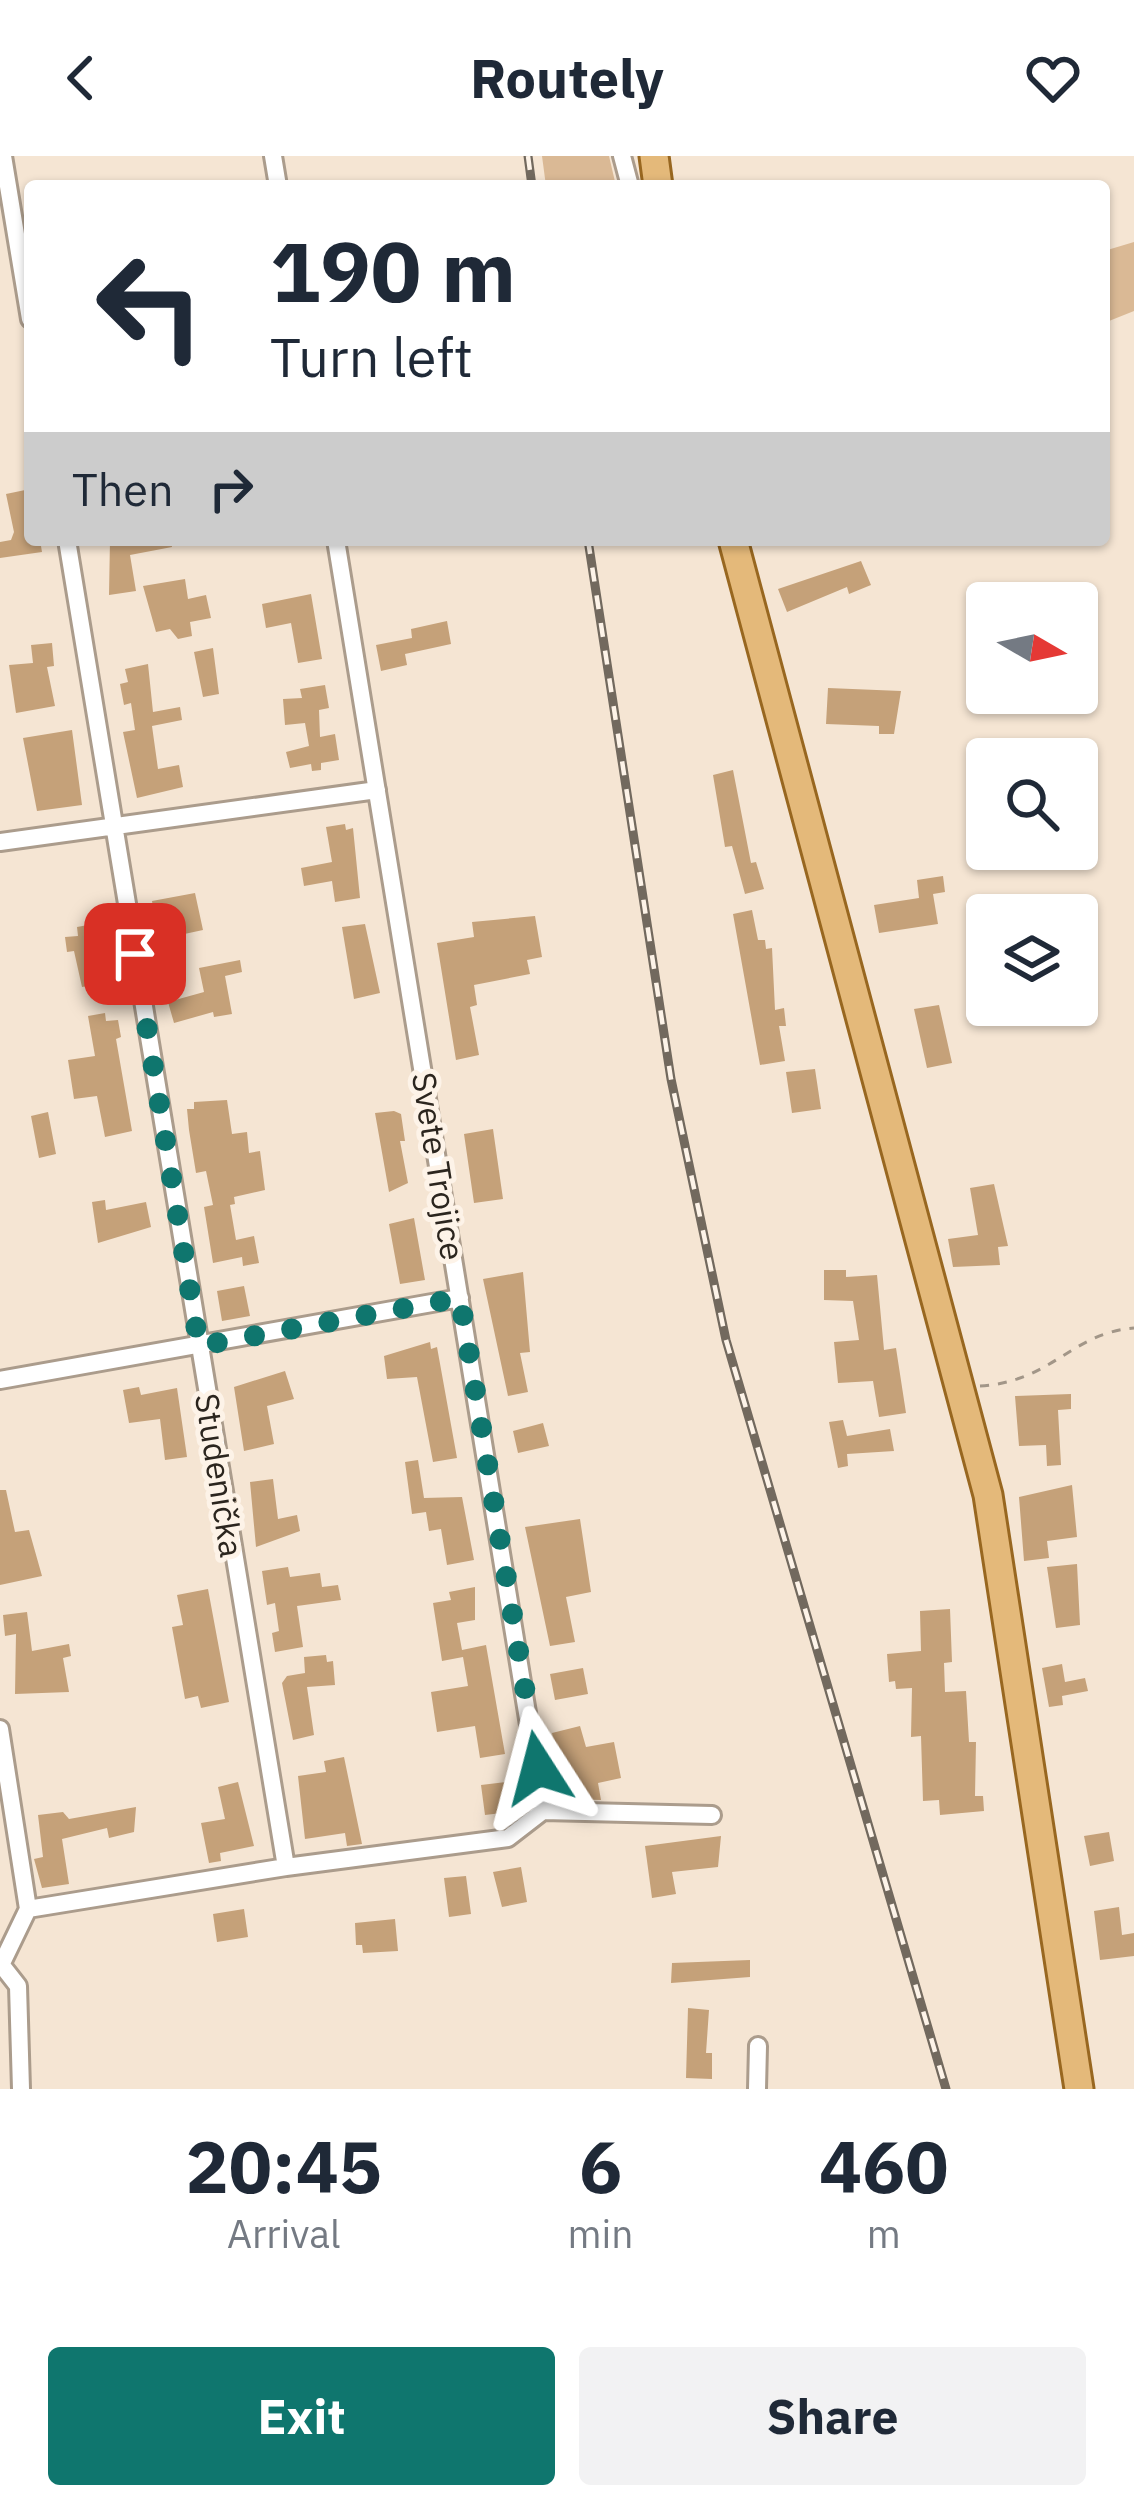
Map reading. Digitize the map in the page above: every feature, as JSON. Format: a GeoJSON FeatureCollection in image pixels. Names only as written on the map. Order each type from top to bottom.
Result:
{"type":"FeatureCollection","features":[{"type":"Feature","properties":{"kind":"main road"},"geometry":{"type":"LineString","coordinates":[[735,546],[960,1388],[1002,1575],[1061,2000],[1079,2089]]}},
{"type":"Feature","properties":{"kind":"street"},"geometry":{"type":"LineString","coordinates":[[3,156],[24,284]]}},
{"type":"Feature","properties":{"kind":"street","name":"Studenička"},"geometry":{"type":"LineString","coordinates":[[68,546],[286,1868]]}},
{"type":"Feature","properties":{"kind":"street","name":"Svete Trojice"},"geometry":{"type":"LineString","coordinates":[[337,546],[543,1811]]}},
{"type":"Feature","properties":{"kind":"street"},"geometry":{"type":"LineString","coordinates":[[0,842],[377,790]]}},
{"type":"Feature","properties":{"kind":"street"},"geometry":{"type":"LineString","coordinates":[[0,1380],[460,1298]]}},
{"type":"Feature","properties":{"kind":"street"},"geometry":{"type":"LineString","coordinates":[[0,1729],[28,1909],[1,1963],[18,1986],[21,2089]]}},
{"type":"Feature","properties":{"kind":"street"},"geometry":{"type":"LineString","coordinates":[[28,1909],[508,1838],[543,1811],[712,1815]]}},
{"type":"Feature","properties":{"kind":"street"},"geometry":{"type":"LineString","coordinates":[[757,2089],[758,2046]]}},
{"type":"Feature","properties":{"kind":"path"},"geometry":{"type":"LineString","coordinates":[[960,1388],[1026,1381],[1095,1337],[1134,1328]]}},
{"type":"Feature","properties":{"kind":"shaded area"},"geometry":{"type":"Polygon","coordinates":[[[542,156],[609,156],[615,180],[545,180],[542,156]]]}},
{"type":"Feature","properties":{"kind":"shaded area"},"geometry":{"type":"Polygon","coordinates":[[[1134,242],[1134,311],[1110,321],[1110,249],[1134,242]]]}},
{"type":"Feature","properties":{"kind":"building"},"geometry":{"type":"Polygon","coordinates":[[[24,490],[24,546],[41,546],[42,552],[0,558],[0,542],[11,540],[14,532],[6,494],[24,490]]]}},
{"type":"Feature","properties":{"kind":"building"},"geometry":{"type":"Polygon","coordinates":[[[110,546],[172,546],[130,555],[136,591],[109,595],[110,546]]]}},
{"type":"Feature","properties":{"kind":"building"},"geometry":{"type":"Polygon","coordinates":[[[861,561],[871,585],[849,594],[847,587],[787,612],[778,589],[861,561]]]}},
{"type":"Feature","properties":{"kind":"building"},"geometry":{"type":"Polygon","coordinates":[[[185,579],[188,599],[206,595],[211,618],[190,622],[192,636],[178,639],[170,629],[156,632],[143,586],[185,579]]]}},
{"type":"Feature","properties":{"kind":"building"},"geometry":{"type":"Polygon","coordinates":[[[311,594],[322,659],[298,663],[291,623],[266,628],[262,604],[311,594]]]}},
{"type":"Feature","properties":{"kind":"building"},"geometry":{"type":"Polygon","coordinates":[[[447,621],[451,644],[405,654],[407,665],[381,671],[376,645],[412,638],[411,629],[447,621]]]}},
{"type":"Feature","properties":{"kind":"building"},"geometry":{"type":"Polygon","coordinates":[[[52,643],[54,666],[47,667],[55,706],[16,713],[9,665],[33,663],[31,645],[52,643]]]}},
{"type":"Feature","properties":{"kind":"building"},"geometry":{"type":"Polygon","coordinates":[[[213,648],[219,694],[203,697],[194,652],[213,648]]]}},
{"type":"Feature","properties":{"kind":"building"},"geometry":{"type":"Polygon","coordinates":[[[148,664],[153,712],[180,707],[182,720],[152,726],[158,769],[179,765],[183,787],[137,798],[123,732],[135,730],[131,703],[124,705],[120,684],[128,682],[125,669],[148,664]]]}},
{"type":"Feature","properties":{"kind":"building"},"geometry":{"type":"Polygon","coordinates":[[[325,685],[329,708],[319,710],[320,737],[335,734],[339,760],[321,763],[321,770],[312,771],[311,764],[290,768],[286,752],[309,746],[305,723],[285,725],[283,699],[302,698],[300,689],[325,685]]]}},
{"type":"Feature","properties":{"kind":"building"},"geometry":{"type":"Polygon","coordinates":[[[828,688],[901,691],[894,734],[879,734],[879,726],[826,724],[828,688]]]}},
{"type":"Feature","properties":{"kind":"building"},"geometry":{"type":"Polygon","coordinates":[[[72,730],[82,805],[37,811],[23,738],[72,730]]]}},
{"type":"Feature","properties":{"kind":"building"},"geometry":{"type":"Polygon","coordinates":[[[733,770],[751,863],[756,862],[764,889],[745,894],[732,846],[725,847],[713,775],[733,770]]]}},
{"type":"Feature","properties":{"kind":"building"},"geometry":{"type":"Polygon","coordinates":[[[345,824],[346,830],[353,828],[360,898],[335,902],[332,881],[304,886],[301,868],[332,862],[326,827],[345,824]]]}},
{"type":"Feature","properties":{"kind":"building"},"geometry":{"type":"Polygon","coordinates":[[[943,876],[945,892],[933,894],[938,924],[879,933],[874,905],[919,898],[917,880],[943,876]]]}},
{"type":"Feature","properties":{"kind":"building"},"geometry":{"type":"Polygon","coordinates":[[[195,893],[203,930],[175,936],[172,920],[156,923],[152,901],[195,893]]]}},
{"type":"Feature","properties":{"kind":"building"},"geometry":{"type":"Polygon","coordinates":[[[752,910],[758,940],[765,940],[766,949],[772,948],[775,1010],[784,1008],[786,1026],[779,1026],[785,1061],[760,1065],[733,914],[752,910]]]}},
{"type":"Feature","properties":{"kind":"building"},"geometry":{"type":"Polygon","coordinates":[[[535,916],[542,957],[527,960],[530,974],[474,985],[477,1005],[470,1007],[479,1055],[456,1060],[437,943],[474,937],[472,922],[535,916]]]}},
{"type":"Feature","properties":{"kind":"building"},"geometry":{"type":"Polygon","coordinates":[[[99,923],[111,982],[82,987],[74,951],[67,952],[65,937],[78,936],[77,927],[99,923]]]}},
{"type":"Feature","properties":{"kind":"building"},"geometry":{"type":"Polygon","coordinates":[[[365,924],[380,993],[354,999],[342,927],[365,924]]]}},
{"type":"Feature","properties":{"kind":"building"},"geometry":{"type":"Polygon","coordinates":[[[240,960],[242,972],[225,976],[232,1014],[214,1017],[213,1012],[174,1023],[168,1002],[204,992],[199,968],[240,960]]]}},
{"type":"Feature","properties":{"kind":"building"},"geometry":{"type":"Polygon","coordinates":[[[939,1005],[952,1063],[927,1068],[914,1009],[939,1005]]]}},
{"type":"Feature","properties":{"kind":"building"},"geometry":{"type":"Polygon","coordinates":[[[105,1013],[106,1021],[118,1020],[121,1037],[116,1039],[132,1131],[105,1137],[97,1096],[74,1099],[68,1060],[95,1056],[88,1016],[105,1013]]]}},
{"type":"Feature","properties":{"kind":"building"},"geometry":{"type":"Polygon","coordinates":[[[815,1069],[821,1109],[792,1113],[786,1072],[815,1069]]]}},
{"type":"Feature","properties":{"kind":"building"},"geometry":{"type":"Polygon","coordinates":[[[227,1100],[232,1134],[247,1132],[249,1153],[260,1151],[265,1190],[234,1197],[235,1204],[230,1205],[236,1240],[254,1236],[259,1263],[243,1266],[242,1257],[213,1263],[204,1207],[213,1205],[206,1171],[196,1173],[189,1130],[187,1109],[194,1109],[194,1102],[227,1100]]]}},
{"type":"Feature","properties":{"kind":"building"},"geometry":{"type":"Polygon","coordinates":[[[48,1112],[56,1154],[39,1158],[31,1116],[48,1112]]]}},
{"type":"Feature","properties":{"kind":"building"},"geometry":{"type":"Polygon","coordinates":[[[375,1113],[401,1114],[405,1141],[400,1141],[408,1183],[389,1192],[375,1113]]]}},
{"type":"Feature","properties":{"kind":"building"},"geometry":{"type":"Polygon","coordinates":[[[493,1129],[503,1199],[474,1203],[464,1134],[493,1129]]]}},
{"type":"Feature","properties":{"kind":"building"},"geometry":{"type":"Polygon","coordinates":[[[994,1184],[1008,1246],[998,1247],[1000,1265],[953,1267],[948,1239],[978,1235],[970,1188],[994,1184]]]}},
{"type":"Feature","properties":{"kind":"building"},"geometry":{"type":"Polygon","coordinates":[[[105,1200],[106,1210],[146,1202],[151,1227],[98,1243],[92,1202],[105,1200]]]}},
{"type":"Feature","properties":{"kind":"building"},"geometry":{"type":"Polygon","coordinates":[[[414,1218],[425,1280],[400,1284],[389,1224],[414,1218]]]}},
{"type":"Feature","properties":{"kind":"building"},"geometry":{"type":"Polygon","coordinates":[[[824,1270],[846,1270],[846,1277],[877,1275],[884,1350],[896,1348],[906,1413],[879,1417],[873,1381],[838,1383],[834,1342],[859,1340],[853,1301],[824,1300],[824,1270]]]}},
{"type":"Feature","properties":{"kind":"building"},"geometry":{"type":"Polygon","coordinates":[[[523,1272],[530,1352],[520,1353],[528,1392],[508,1396],[483,1279],[523,1272]]]}},
{"type":"Feature","properties":{"kind":"building"},"geometry":{"type":"Polygon","coordinates":[[[244,1286],[250,1316],[222,1321],[217,1291],[244,1286]]]}},
{"type":"Feature","properties":{"kind":"building"},"geometry":{"type":"Polygon","coordinates":[[[430,1342],[431,1349],[437,1347],[457,1458],[433,1462],[417,1377],[387,1379],[384,1356],[430,1342]]]}},
{"type":"Feature","properties":{"kind":"building"},"geometry":{"type":"Polygon","coordinates":[[[285,1371],[294,1399],[267,1406],[274,1444],[244,1451],[234,1387],[285,1371]]]}},
{"type":"Feature","properties":{"kind":"building"},"geometry":{"type":"Polygon","coordinates":[[[139,1387],[141,1395],[177,1388],[187,1457],[165,1460],[160,1419],[129,1423],[123,1390],[139,1387]]]}},
{"type":"Feature","properties":{"kind":"building"},"geometry":{"type":"Polygon","coordinates":[[[1071,1394],[1071,1409],[1058,1410],[1061,1465],[1047,1466],[1046,1445],[1019,1446],[1015,1396],[1071,1394]]]}},
{"type":"Feature","properties":{"kind":"building"},"geometry":{"type":"Polygon","coordinates":[[[843,1420],[847,1436],[890,1429],[894,1451],[847,1454],[848,1466],[838,1468],[829,1422],[843,1420]]]}},
{"type":"Feature","properties":{"kind":"building"},"geometry":{"type":"Polygon","coordinates":[[[543,1423],[549,1446],[518,1453],[513,1431],[543,1423]]]}},
{"type":"Feature","properties":{"kind":"building"},"geometry":{"type":"Polygon","coordinates":[[[418,1460],[424,1498],[462,1497],[474,1560],[447,1565],[441,1529],[429,1531],[426,1512],[412,1514],[405,1462],[418,1460]]]}},
{"type":"Feature","properties":{"kind":"building"},"geometry":{"type":"Polygon","coordinates":[[[273,1479],[278,1519],[297,1515],[300,1531],[256,1547],[250,1482],[273,1479]]]}},
{"type":"Feature","properties":{"kind":"building"},"geometry":{"type":"Polygon","coordinates":[[[1072,1485],[1077,1537],[1047,1541],[1049,1558],[1024,1561],[1019,1497],[1072,1485]]]}},
{"type":"Feature","properties":{"kind":"building"},"geometry":{"type":"Polygon","coordinates":[[[0,1490],[6,1490],[15,1532],[29,1530],[42,1576],[0,1585],[0,1490]]]}},
{"type":"Feature","properties":{"kind":"building"},"geometry":{"type":"Polygon","coordinates":[[[580,1519],[591,1592],[566,1597],[575,1642],[550,1646],[525,1527],[580,1519]]]}},
{"type":"Feature","properties":{"kind":"building"},"geometry":{"type":"Polygon","coordinates":[[[1077,1564],[1080,1625],[1056,1628],[1047,1567],[1077,1564]]]}},
{"type":"Feature","properties":{"kind":"building"},"geometry":{"type":"Polygon","coordinates":[[[288,1567],[290,1577],[320,1573],[322,1587],[338,1585],[341,1600],[297,1606],[303,1647],[275,1652],[272,1633],[279,1631],[275,1603],[267,1605],[262,1571],[288,1567]]]}},
{"type":"Feature","properties":{"kind":"building"},"geometry":{"type":"Polygon","coordinates":[[[475,1587],[475,1620],[457,1623],[462,1650],[486,1645],[505,1754],[480,1758],[475,1726],[437,1732],[431,1692],[468,1686],[463,1657],[442,1661],[433,1603],[451,1600],[449,1592],[475,1587]]]}},
{"type":"Feature","properties":{"kind":"building"},"geometry":{"type":"Polygon","coordinates":[[[208,1589],[229,1702],[201,1708],[198,1696],[185,1699],[172,1627],[183,1625],[177,1595],[208,1589]]]}},
{"type":"Feature","properties":{"kind":"building"},"geometry":{"type":"Polygon","coordinates":[[[950,1609],[952,1662],[944,1663],[945,1692],[966,1691],[969,1742],[976,1742],[975,1796],[983,1796],[984,1811],[940,1815],[939,1800],[923,1801],[921,1736],[911,1737],[912,1688],[896,1689],[895,1681],[889,1682],[887,1654],[921,1651],[920,1611],[950,1609]]]}},
{"type":"Feature","properties":{"kind":"building"},"geometry":{"type":"Polygon","coordinates":[[[27,1612],[32,1651],[69,1644],[71,1656],[63,1658],[69,1692],[15,1694],[16,1634],[5,1636],[3,1615],[27,1612]]]}},
{"type":"Feature","properties":{"kind":"building"},"geometry":{"type":"Polygon","coordinates":[[[326,1655],[327,1662],[333,1661],[335,1685],[307,1687],[314,1735],[293,1740],[282,1683],[287,1676],[305,1673],[304,1657],[326,1655]]]}},
{"type":"Feature","properties":{"kind":"building"},"geometry":{"type":"Polygon","coordinates":[[[1062,1664],[1065,1682],[1085,1678],[1088,1691],[1062,1696],[1063,1705],[1049,1707],[1042,1668],[1062,1664]]]}},
{"type":"Feature","properties":{"kind":"building"},"geometry":{"type":"Polygon","coordinates":[[[583,1668],[588,1694],[555,1700],[550,1674],[583,1668]]]}},
{"type":"Feature","properties":{"kind":"building"},"geometry":{"type":"Polygon","coordinates":[[[580,1726],[586,1747],[614,1742],[621,1778],[598,1783],[601,1800],[569,1799],[564,1757],[558,1758],[552,1733],[580,1726]]]}},
{"type":"Feature","properties":{"kind":"building"},"geometry":{"type":"Polygon","coordinates":[[[344,1757],[362,1844],[347,1846],[345,1833],[305,1839],[298,1776],[326,1772],[324,1761],[344,1757]]]}},
{"type":"Feature","properties":{"kind":"building"},"geometry":{"type":"Polygon","coordinates":[[[238,1782],[254,1846],[220,1853],[221,1861],[209,1863],[201,1823],[225,1819],[218,1787],[238,1782]]]}},
{"type":"Feature","properties":{"kind":"building"},"geometry":{"type":"Polygon","coordinates":[[[506,1782],[510,1812],[485,1815],[481,1785],[506,1782]]]}},
{"type":"Feature","properties":{"kind":"building"},"geometry":{"type":"Polygon","coordinates":[[[136,1807],[134,1832],[109,1838],[107,1828],[62,1839],[69,1884],[42,1888],[34,1859],[43,1857],[38,1815],[63,1812],[69,1819],[136,1807]]]}},
{"type":"Feature","properties":{"kind":"building"},"geometry":{"type":"Polygon","coordinates":[[[1109,1832],[1114,1861],[1090,1866],[1084,1836],[1109,1832]]]}},
{"type":"Feature","properties":{"kind":"building"},"geometry":{"type":"Polygon","coordinates":[[[721,1836],[718,1867],[672,1872],[676,1894],[652,1898],[645,1846],[721,1836]]]}},
{"type":"Feature","properties":{"kind":"building"},"geometry":{"type":"Polygon","coordinates":[[[521,1867],[527,1902],[502,1907],[493,1872],[521,1867]]]}},
{"type":"Feature","properties":{"kind":"building"},"geometry":{"type":"Polygon","coordinates":[[[466,1876],[471,1914],[449,1917],[444,1878],[466,1876]]]}},
{"type":"Feature","properties":{"kind":"building"},"geometry":{"type":"Polygon","coordinates":[[[1119,1907],[1122,1935],[1134,1933],[1134,1956],[1100,1960],[1094,1911],[1119,1907]]]}},
{"type":"Feature","properties":{"kind":"building"},"geometry":{"type":"Polygon","coordinates":[[[244,1909],[248,1937],[217,1942],[213,1914],[244,1909]]]}},
{"type":"Feature","properties":{"kind":"building"},"geometry":{"type":"Polygon","coordinates":[[[395,1919],[398,1951],[363,1953],[362,1945],[356,1945],[355,1923],[395,1919]]]}},
{"type":"Feature","properties":{"kind":"building"},"geometry":{"type":"Polygon","coordinates":[[[750,1960],[750,1977],[671,1983],[672,1963],[750,1960]]]}},
{"type":"Feature","properties":{"kind":"building"},"geometry":{"type":"Polygon","coordinates":[[[688,2008],[709,2010],[706,2053],[712,2053],[712,2079],[686,2078],[688,2008]]]}},
{"type":"Feature","properties":{"kind":"railway"},"geometry":{"type":"LineString","coordinates":[[528,156],[531,180]]}},
{"type":"Feature","properties":{"kind":"railway"},"geometry":{"type":"LineString","coordinates":[[589,546],[671,1079],[726,1340],[946,2089]]}},
{"type":"Feature","properties":{"kind":"route"},"geometry":{"type":"LineString","coordinates":[[135,954],[199,1346],[460,1298],[538,1768]]}}]}
